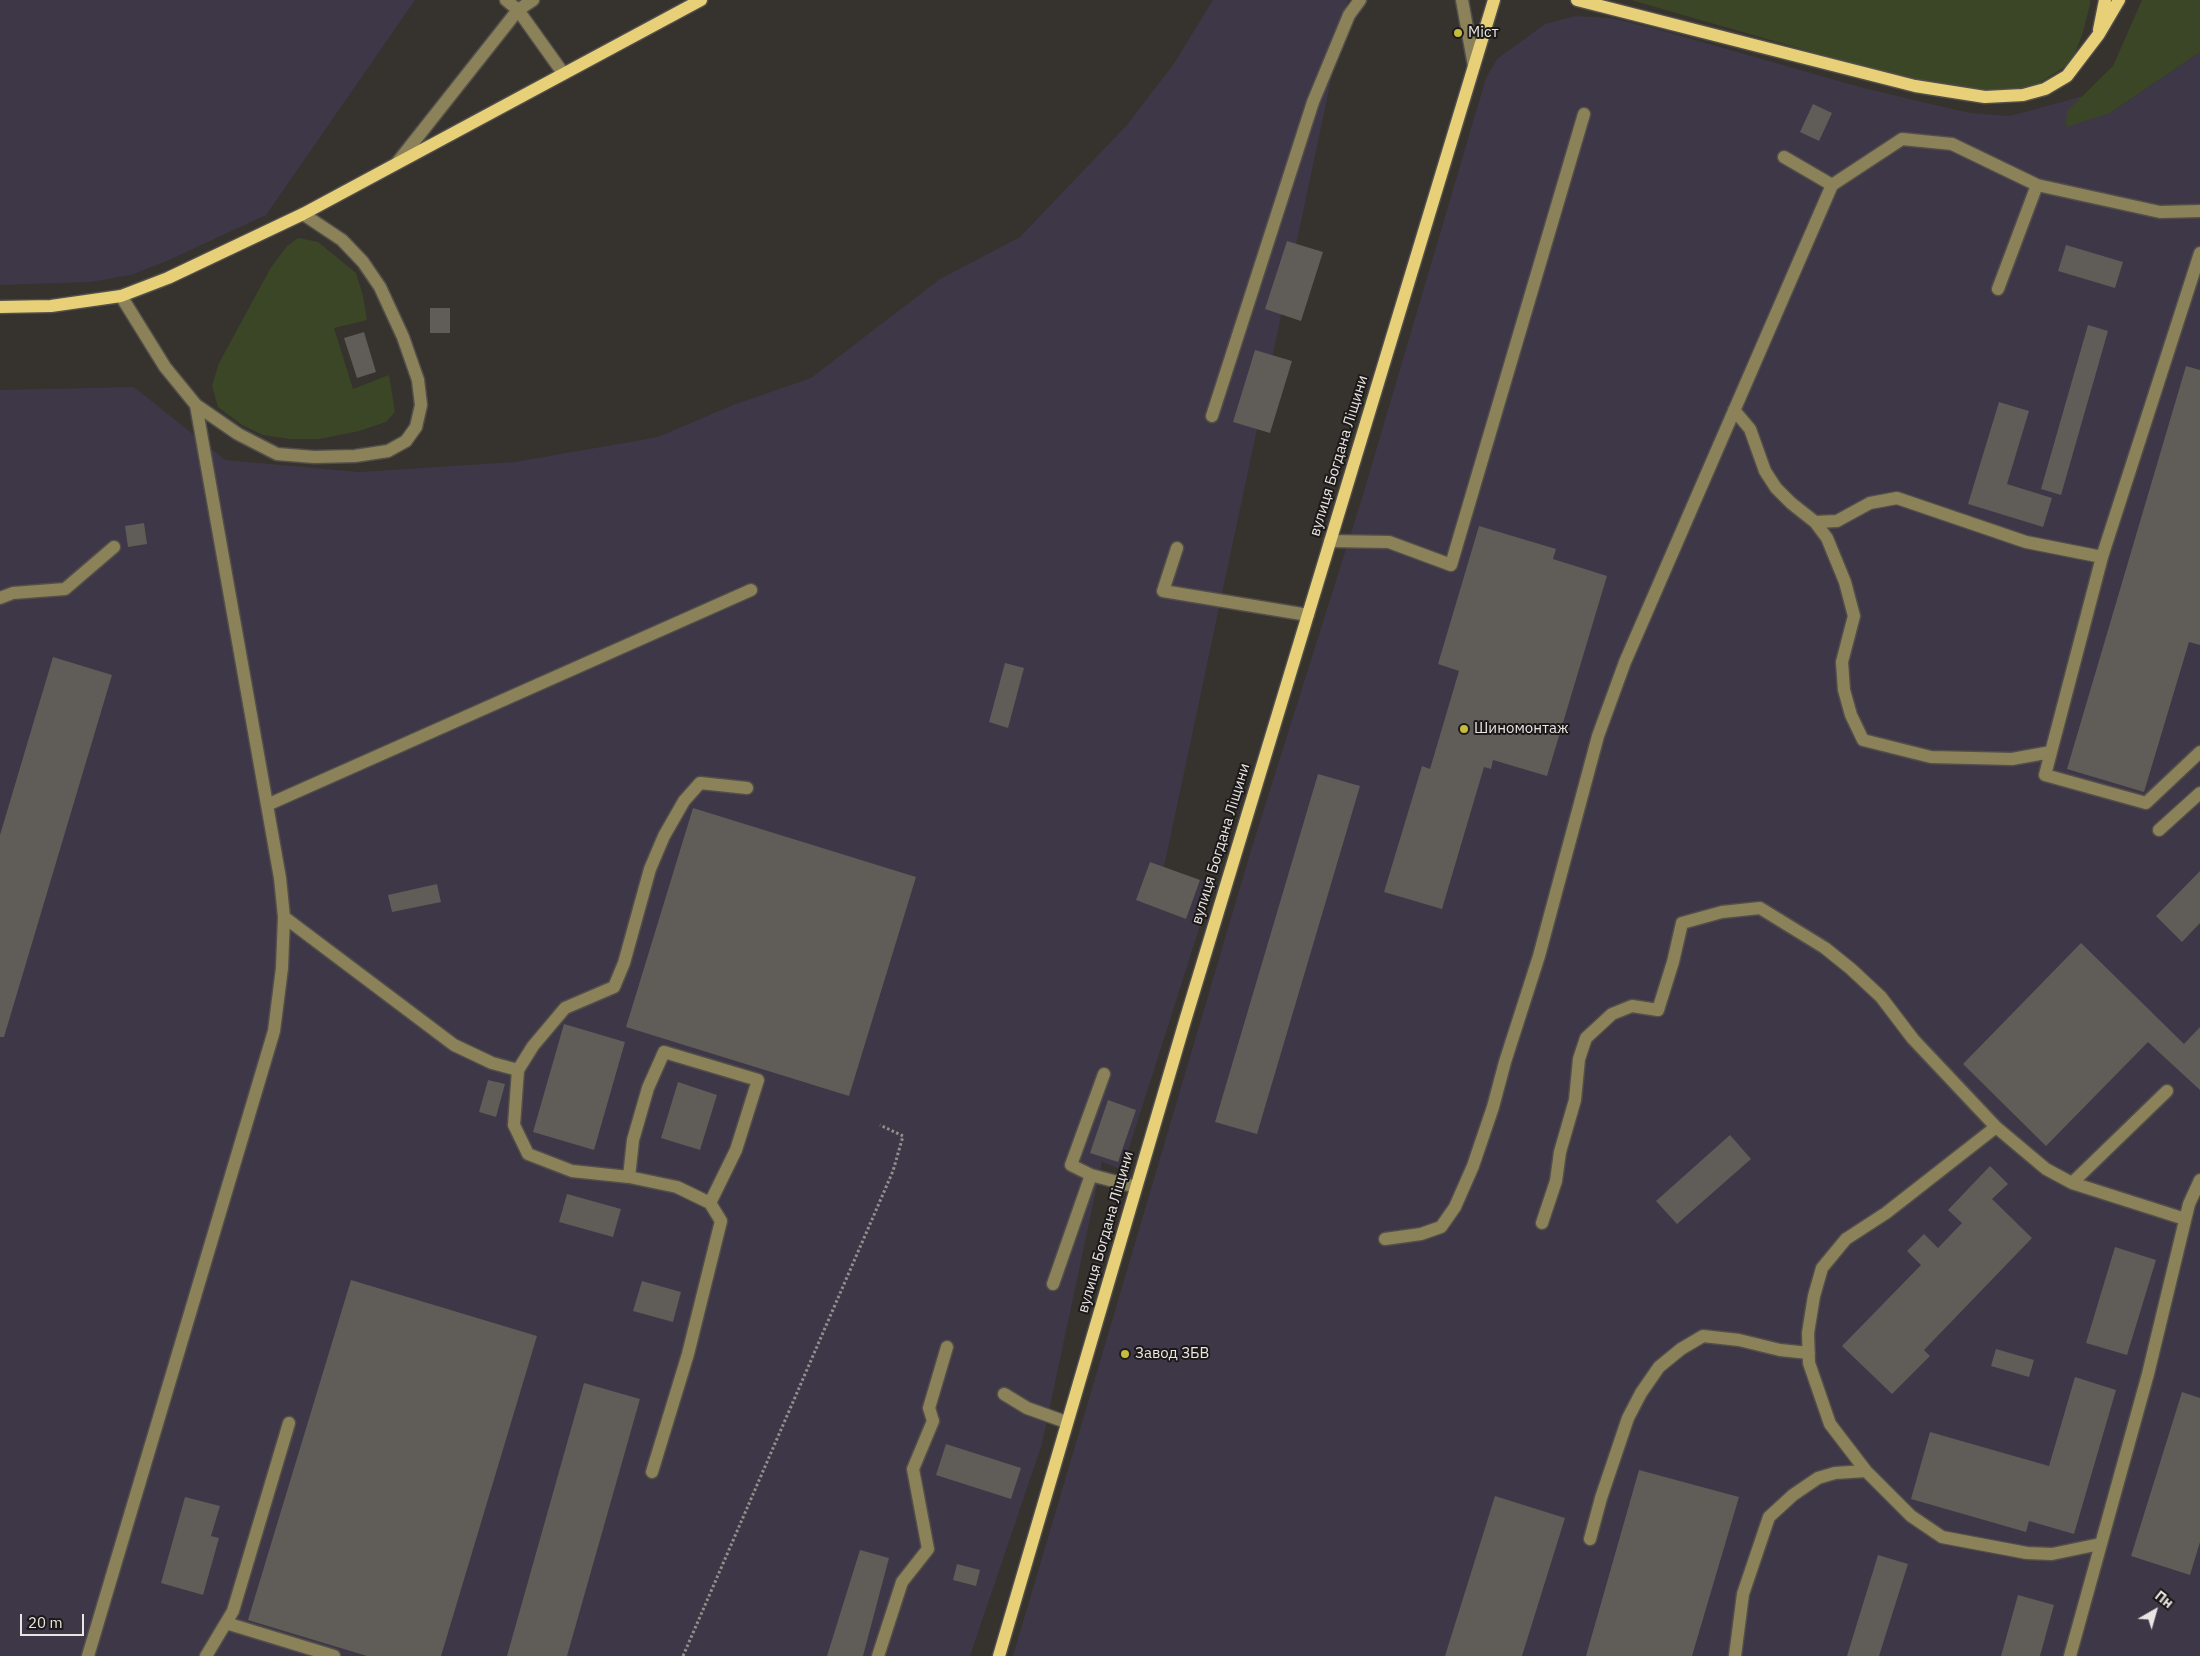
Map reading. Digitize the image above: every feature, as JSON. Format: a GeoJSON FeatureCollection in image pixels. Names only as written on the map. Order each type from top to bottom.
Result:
{"type":"FeatureCollection","features":[{"type":"Feature","properties":{"kind":"main road"},"geometry":{"type":"LineString","coordinates":[[0,307],[51,306],[121,296],[168,278],[303,214],[701,0]]}},
{"type":"Feature","properties":{"kind":"main road","name":"вулиця Богдана Ліщини"},"geometry":{"type":"LineString","coordinates":[[999,1656],[1136,1187],[1494,0]]}},
{"type":"Feature","properties":{"kind":"main road"},"geometry":{"type":"LineString","coordinates":[[1577,0],[1915,86],[1985,97],[2023,95],[2045,89],[2067,76],[2099,34],[2119,0]]}},
{"type":"Feature","properties":{"kind":"main road"},"geometry":{"type":"LineString","coordinates":[[2099,34],[2105,0]]}},
{"type":"Feature","properties":{"kind":"street"},"geometry":{"type":"LineString","coordinates":[[506,0],[518,10],[563,74]]}},
{"type":"Feature","properties":{"kind":"street"},"geometry":{"type":"LineString","coordinates":[[397,163],[518,10],[533,0]]}},
{"type":"Feature","properties":{"kind":"street"},"geometry":{"type":"LineString","coordinates":[[1212,416],[1313,102],[1349,15],[1360,0]]}},
{"type":"Feature","properties":{"kind":"street"},"geometry":{"type":"LineString","coordinates":[[1460,0],[1474,66]]}},
{"type":"Feature","properties":{"kind":"street"},"geometry":{"type":"LineString","coordinates":[[1330,541],[1389,542],[1451,564],[1584,114]]}},
{"type":"Feature","properties":{"kind":"street"},"geometry":{"type":"LineString","coordinates":[[1385,1239],[1421,1234],[1441,1227],[1455,1207],[1470,1174],[1493,1108],[1505,1062],[1539,956],[1598,736],[1625,662],[1832,185],[1902,139],[1952,144],[2037,185],[2160,212],[2200,212]]}},
{"type":"Feature","properties":{"kind":"street"},"geometry":{"type":"LineString","coordinates":[[1784,157],[1832,185]]}},
{"type":"Feature","properties":{"kind":"street"},"geometry":{"type":"LineString","coordinates":[[1998,289],[2037,185]]}},
{"type":"Feature","properties":{"kind":"street"},"geometry":{"type":"LineString","coordinates":[[121,296],[165,367],[196,405],[238,434],[277,454],[295,456],[355,456],[388,452],[406,441],[416,427],[421,405],[418,380],[403,336],[380,287],[363,262],[342,240],[303,214]]}},
{"type":"Feature","properties":{"kind":"street"},"geometry":{"type":"LineString","coordinates":[[2200,254],[2102,557],[2045,775],[2146,803],[2200,752]]}},
{"type":"Feature","properties":{"kind":"street"},"geometry":{"type":"LineString","coordinates":[[88,1656],[274,1030],[282,968],[284,917],[280,878],[196,405]]}},
{"type":"Feature","properties":{"kind":"street"},"geometry":{"type":"LineString","coordinates":[[1734,410],[1750,429],[1765,471],[1776,488],[1815,522],[1827,538],[1845,582],[1854,616],[1842,662],[1844,690],[1851,715],[1863,740],[1931,757],[2012,759],[2051,752]]}},
{"type":"Feature","properties":{"kind":"street"},"geometry":{"type":"LineString","coordinates":[[1815,522],[1836,521],[1870,503],[1897,498],[2026,542],[2102,557]]}},
{"type":"Feature","properties":{"kind":"street"},"geometry":{"type":"LineString","coordinates":[[0,598],[13,592],[65,590],[114,547]]}},
{"type":"Feature","properties":{"kind":"street"},"geometry":{"type":"LineString","coordinates":[[1177,548],[1163,591],[1308,615]]}},
{"type":"Feature","properties":{"kind":"street"},"geometry":{"type":"LineString","coordinates":[[267,805],[751,590]]}},
{"type":"Feature","properties":{"kind":"street"},"geometry":{"type":"LineString","coordinates":[[652,1472],[688,1354],[721,1221],[710,1203],[677,1188],[628,1177],[572,1171],[528,1154],[514,1125],[518,1070],[533,1046],[564,1008],[614,986],[624,963],[650,869],[664,836],[684,801],[700,783],[747,788]]}},
{"type":"Feature","properties":{"kind":"street"},"geometry":{"type":"LineString","coordinates":[[2159,830],[2200,793]]}},
{"type":"Feature","properties":{"kind":"street"},"geometry":{"type":"LineString","coordinates":[[1542,1223],[1556,1181],[1560,1152],[1575,1100],[1578,1059],[1586,1038],[1612,1014],[1632,1006],[1658,1010],[1673,962],[1682,923],[1722,912],[1760,908],[1825,948],[1882,997],[1913,1039],[1996,1127],[2046,1169],[2072,1183],[2185,1219]]}},
{"type":"Feature","properties":{"kind":"street"},"geometry":{"type":"LineString","coordinates":[[284,917],[454,1045],[492,1063],[518,1070]]}},
{"type":"Feature","properties":{"kind":"street"},"geometry":{"type":"LineString","coordinates":[[628,1177],[633,1140],[648,1088],[664,1052],[758,1080],[736,1150],[710,1203]]}},
{"type":"Feature","properties":{"kind":"street"},"geometry":{"type":"LineString","coordinates":[[1104,1074],[1071,1165],[1091,1175],[1136,1187]]}},
{"type":"Feature","properties":{"kind":"street"},"geometry":{"type":"LineString","coordinates":[[2072,1183],[2167,1091]]}},
{"type":"Feature","properties":{"kind":"street"},"geometry":{"type":"LineString","coordinates":[[1996,1127],[1901,1202],[1846,1239],[1822,1268],[1808,1332],[1809,1364],[1830,1424],[1866,1470],[1910,1516],[1942,1537],[2027,1553],[2052,1554],[2100,1544]]}},
{"type":"Feature","properties":{"kind":"street"},"geometry":{"type":"LineString","coordinates":[[1053,1284],[1091,1175]]}},
{"type":"Feature","properties":{"kind":"street"},"geometry":{"type":"LineString","coordinates":[[2070,1656],[2148,1374],[2189,1204],[2200,1180]]}},
{"type":"Feature","properties":{"kind":"street"},"geometry":{"type":"LineString","coordinates":[[1590,1539],[1628,1418],[1641,1392],[1659,1368],[1681,1349],[1703,1336],[1739,1340],[1780,1350],[1809,1353]]}},
{"type":"Feature","properties":{"kind":"street"},"geometry":{"type":"LineString","coordinates":[[878,1656],[902,1582],[928,1549],[913,1469],[933,1421],[930,1408],[947,1347]]}},
{"type":"Feature","properties":{"kind":"street"},"geometry":{"type":"LineString","coordinates":[[1004,1394],[1028,1408],[1066,1422]]}},
{"type":"Feature","properties":{"kind":"street"},"geometry":{"type":"LineString","coordinates":[[206,1656],[234,1611],[289,1423]]}},
{"type":"Feature","properties":{"kind":"street"},"geometry":{"type":"LineString","coordinates":[[1735,1656],[1743,1594],[1769,1517],[1793,1495],[1818,1478],[1866,1470]]}},
{"type":"Feature","properties":{"kind":"street"},"geometry":{"type":"LineString","coordinates":[[226,1623],[334,1656]]}},
{"type":"Feature","properties":{"kind":"path"},"geometry":{"type":"LineString","coordinates":[[683,1656],[895,1165],[903,1136],[880,1125]]}},
{"type":"Feature","properties":{"kind":"shaded area"},"geometry":{"type":"Polygon","coordinates":[[[0,0],[415,0],[266,215],[169,260],[131,275],[90,282],[0,285],[0,0]]]}},
{"type":"Feature","properties":{"kind":"shaded area"},"geometry":{"type":"Polygon","coordinates":[[[1213,0],[1348,0],[1164,867],[1213,885],[1122,1170],[1102,1162],[1042,1444],[970,1656],[0,1656],[0,390],[134,387],[225,460],[359,472],[515,462],[658,437],[733,405],[811,378],[940,279],[1020,237],[1126,126],[1173,65],[1213,0]]]}},
{"type":"Feature","properties":{"kind":"shaded area"},"geometry":{"type":"Polygon","coordinates":[[[1575,16],[1611,18],[1660,30],[1860,87],[1970,113],[2010,116],[2080,97],[2113,94],[2110,113],[2200,52],[2200,1656],[1013,1656],[1252,847],[1362,498],[1486,78],[1497,59],[1545,24],[1575,16]]]}},
{"type":"Feature","properties":{"kind":"green space"},"geometry":{"type":"Polygon","coordinates":[[[1631,0],[2090,0],[2090,4],[2083,32],[2072,62],[2035,86],[1999,92],[1920,83],[1631,0]]]}},
{"type":"Feature","properties":{"kind":"green space"},"geometry":{"type":"Polygon","coordinates":[[[2142,0],[2200,0],[2200,52],[2110,113],[2066,127],[2067,111],[2113,66],[2142,0]]]}},
{"type":"Feature","properties":{"kind":"green space"},"geometry":{"type":"Polygon","coordinates":[[[298,238],[318,242],[356,273],[363,296],[367,320],[334,328],[353,389],[389,375],[395,412],[386,422],[359,431],[319,439],[290,439],[263,435],[242,425],[218,407],[212,386],[219,363],[270,269],[287,246],[298,238]]]}},
{"type":"Feature","properties":{"kind":"building"},"geometry":{"type":"Polygon","coordinates":[[[1813,104],[1832,113],[1819,141],[1800,132],[1813,104]]]}},
{"type":"Feature","properties":{"kind":"building"},"geometry":{"type":"Polygon","coordinates":[[[1287,241],[1323,252],[1301,321],[1265,309],[1287,241]]]}},
{"type":"Feature","properties":{"kind":"building"},"geometry":{"type":"Polygon","coordinates":[[[2066,245],[2123,262],[2115,288],[2058,271],[2066,245]]]}},
{"type":"Feature","properties":{"kind":"building"},"geometry":{"type":"Polygon","coordinates":[[[430,308],[450,308],[450,333],[430,333],[430,308]]]}},
{"type":"Feature","properties":{"kind":"building"},"geometry":{"type":"Polygon","coordinates":[[[2088,325],[2108,331],[2061,495],[2041,489],[2088,325]]]}},
{"type":"Feature","properties":{"kind":"building"},"geometry":{"type":"Polygon","coordinates":[[[364,332],[376,372],[357,378],[344,338],[364,332]]]}},
{"type":"Feature","properties":{"kind":"building"},"geometry":{"type":"Polygon","coordinates":[[[1255,350],[1292,361],[1270,433],[1233,422],[1255,350]]]}},
{"type":"Feature","properties":{"kind":"building"},"geometry":{"type":"Polygon","coordinates":[[[2186,366],[2200,370],[2200,645],[2189,642],[2144,792],[2067,769],[2186,366]]]}},
{"type":"Feature","properties":{"kind":"building"},"geometry":{"type":"Polygon","coordinates":[[[1999,402],[2029,411],[2007,484],[2052,498],[2043,527],[1968,504],[1999,402]]]}},
{"type":"Feature","properties":{"kind":"building"},"geometry":{"type":"Polygon","coordinates":[[[144,523],[147,544],[128,547],[125,526],[144,523]]]}},
{"type":"Feature","properties":{"kind":"building"},"geometry":{"type":"Polygon","coordinates":[[[1479,526],[1556,549],[1553,559],[1607,576],[1547,776],[1493,760],[1491,769],[1484,767],[1442,909],[1384,892],[1422,766],[1430,769],[1459,671],[1438,664],[1479,526]]]}},
{"type":"Feature","properties":{"kind":"building"},"geometry":{"type":"Polygon","coordinates":[[[53,657],[112,675],[4,1037],[0,1037],[0,835],[53,657]]]}},
{"type":"Feature","properties":{"kind":"building"},"geometry":{"type":"Polygon","coordinates":[[[1005,663],[1024,668],[1008,728],[989,722],[1005,663]]]}},
{"type":"Feature","properties":{"kind":"building"},"geometry":{"type":"Polygon","coordinates":[[[1318,774],[1360,786],[1257,1134],[1215,1122],[1318,774]]]}},
{"type":"Feature","properties":{"kind":"building"},"geometry":{"type":"Polygon","coordinates":[[[693,808],[916,877],[849,1096],[626,1027],[693,808]]]}},
{"type":"Feature","properties":{"kind":"building"},"geometry":{"type":"Polygon","coordinates":[[[1150,862],[1200,880],[1186,919],[1136,900],[1150,862]]]}},
{"type":"Feature","properties":{"kind":"building"},"geometry":{"type":"Polygon","coordinates":[[[2200,871],[2200,923],[2182,942],[2156,916],[2200,871]]]}},
{"type":"Feature","properties":{"kind":"building"},"geometry":{"type":"Polygon","coordinates":[[[437,884],[441,902],[392,912],[388,895],[437,884]]]}},
{"type":"Feature","properties":{"kind":"building"},"geometry":{"type":"Polygon","coordinates":[[[2081,943],[2184,1044],[2200,1027],[2200,1090],[2148,1042],[2046,1146],[1963,1064],[2081,943]]]}},
{"type":"Feature","properties":{"kind":"building"},"geometry":{"type":"Polygon","coordinates":[[[564,1024],[625,1042],[594,1150],[533,1132],[564,1024]]]}},
{"type":"Feature","properties":{"kind":"building"},"geometry":{"type":"Polygon","coordinates":[[[488,1080],[505,1084],[496,1117],[479,1112],[488,1080]]]}},
{"type":"Feature","properties":{"kind":"building"},"geometry":{"type":"Polygon","coordinates":[[[678,1082],[717,1095],[700,1150],[661,1138],[678,1082]]]}},
{"type":"Feature","properties":{"kind":"building"},"geometry":{"type":"Polygon","coordinates":[[[1108,1100],[1136,1110],[1118,1162],[1090,1153],[1108,1100]]]}},
{"type":"Feature","properties":{"kind":"building"},"geometry":{"type":"Polygon","coordinates":[[[1730,1135],[1751,1159],[1677,1224],[1656,1201],[1730,1135]]]}},
{"type":"Feature","properties":{"kind":"building"},"geometry":{"type":"Polygon","coordinates":[[[1990,1166],[2008,1184],[1992,1199],[2032,1238],[1924,1350],[1930,1356],[1892,1394],[1842,1346],[1921,1265],[1907,1251],[1924,1234],[1938,1248],[1962,1223],[1948,1210],[1990,1166]]]}},
{"type":"Feature","properties":{"kind":"building"},"geometry":{"type":"Polygon","coordinates":[[[567,1194],[621,1209],[613,1237],[559,1222],[567,1194]]]}},
{"type":"Feature","properties":{"kind":"building"},"geometry":{"type":"Polygon","coordinates":[[[2115,1247],[2156,1260],[2127,1355],[2086,1343],[2115,1247]]]}},
{"type":"Feature","properties":{"kind":"building"},"geometry":{"type":"Polygon","coordinates":[[[351,1280],[537,1336],[441,1656],[367,1656],[248,1620],[351,1280]]]}},
{"type":"Feature","properties":{"kind":"building"},"geometry":{"type":"Polygon","coordinates":[[[642,1281],[681,1292],[673,1322],[633,1311],[642,1281]]]}},
{"type":"Feature","properties":{"kind":"building"},"geometry":{"type":"Polygon","coordinates":[[[1996,1349],[2034,1360],[2029,1377],[1991,1366],[1996,1349]]]}},
{"type":"Feature","properties":{"kind":"building"},"geometry":{"type":"Polygon","coordinates":[[[2075,1377],[2116,1390],[2074,1534],[2029,1521],[2026,1532],[1911,1499],[1930,1432],[2049,1466],[2075,1377]]]}},
{"type":"Feature","properties":{"kind":"building"},"geometry":{"type":"Polygon","coordinates":[[[584,1383],[640,1399],[567,1656],[507,1656],[584,1383]]]}},
{"type":"Feature","properties":{"kind":"building"},"geometry":{"type":"Polygon","coordinates":[[[2182,1392],[2200,1398],[2200,1542],[2190,1575],[2131,1556],[2182,1392]]]}},
{"type":"Feature","properties":{"kind":"building"},"geometry":{"type":"Polygon","coordinates":[[[946,1444],[1021,1468],[1011,1499],[936,1475],[946,1444]]]}},
{"type":"Feature","properties":{"kind":"building"},"geometry":{"type":"Polygon","coordinates":[[[1639,1470],[1739,1497],[1692,1656],[1586,1656],[1639,1470]]]}},
{"type":"Feature","properties":{"kind":"building"},"geometry":{"type":"Polygon","coordinates":[[[1495,1496],[1565,1518],[1522,1656],[1445,1656],[1495,1496]]]}},
{"type":"Feature","properties":{"kind":"building"},"geometry":{"type":"Polygon","coordinates":[[[185,1497],[220,1506],[211,1536],[219,1538],[203,1595],[161,1583],[185,1497]]]}},
{"type":"Feature","properties":{"kind":"building"},"geometry":{"type":"Polygon","coordinates":[[[860,1550],[889,1558],[863,1656],[827,1656],[860,1550]]]}},
{"type":"Feature","properties":{"kind":"building"},"geometry":{"type":"Polygon","coordinates":[[[1878,1555],[1908,1564],[1879,1656],[1847,1656],[1878,1555]]]}},
{"type":"Feature","properties":{"kind":"building"},"geometry":{"type":"Polygon","coordinates":[[[957,1564],[980,1570],[976,1586],[953,1580],[957,1564]]]}},
{"type":"Feature","properties":{"kind":"building"},"geometry":{"type":"Polygon","coordinates":[[[2018,1595],[2054,1605],[2040,1656],[2001,1656],[2018,1595]]]}},
{"type":"Feature","properties":{"kind":"place","name":"Міст"},"geometry":{"type":"Point","coordinates":[1458,33]}},
{"type":"Feature","properties":{"kind":"place","name":"Шиномонтаж"},"geometry":{"type":"Point","coordinates":[1464,729]}},
{"type":"Feature","properties":{"kind":"place","name":"Завод ЗБВ"},"geometry":{"type":"Point","coordinates":[1125,1354]}}]}
